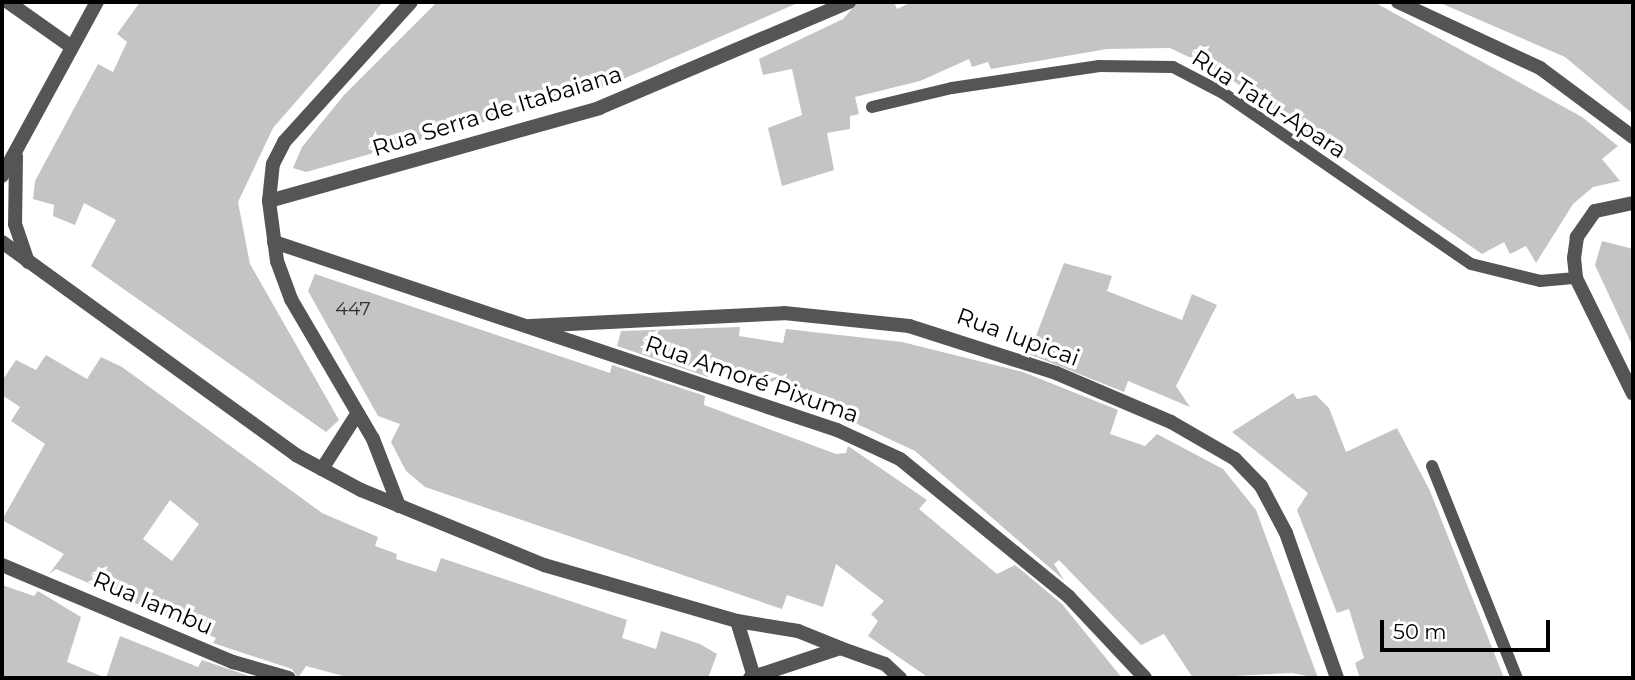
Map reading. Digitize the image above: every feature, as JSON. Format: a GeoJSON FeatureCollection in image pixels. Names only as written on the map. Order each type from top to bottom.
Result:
{"type":"FeatureCollection","features":[{"type":"Feature","properties":{"kind":"street"},"geometry":{"type":"LineString","coordinates":[[8,2],[69,45]]}},
{"type":"Feature","properties":{"kind":"street"},"geometry":{"type":"LineString","coordinates":[[2,176],[69,45],[97,2]]}},
{"type":"Feature","properties":{"kind":"street"},"geometry":{"type":"LineString","coordinates":[[399,506],[357,414],[291,299],[274,242],[269,201],[273,164],[284,142],[411,2]]}},
{"type":"Feature","properties":{"kind":"street","name":"Rua Serra de Itabaiana"},"geometry":{"type":"LineString","coordinates":[[269,201],[599,108],[849,2]]}},
{"type":"Feature","properties":{"kind":"street"},"geometry":{"type":"LineString","coordinates":[[1398,2],[1540,68],[1633,137]]}},
{"type":"Feature","properties":{"kind":"street"},"geometry":{"type":"LineString","coordinates":[[16,151],[15,224],[28,262]]}},
{"type":"Feature","properties":{"kind":"street"},"geometry":{"type":"LineString","coordinates":[[1633,203],[1614,203],[1586,222],[1577,237],[1576,278],[1633,394]]}},
{"type":"Feature","properties":{"kind":"street"},"geometry":{"type":"LineString","coordinates":[[2,242],[322,469],[399,506],[544,565],[737,621],[798,631],[885,664],[900,678]]}},
{"type":"Feature","properties":{"kind":"street","name":"Rua Amoré Pixuma"},"geometry":{"type":"LineString","coordinates":[[274,242],[837,430],[900,459],[1069,597],[1146,678]]}},
{"type":"Feature","properties":{"kind":"street","name":"Rua Iupicai"},"geometry":{"type":"LineString","coordinates":[[525,327],[619,317],[783,313],[909,326],[1017,358],[1158,417],[1235,459],[1261,486],[1286,533],[1338,678]]}},
{"type":"Feature","properties":{"kind":"street"},"geometry":{"type":"LineString","coordinates":[[322,469],[357,414]]}},
{"type":"Feature","properties":{"kind":"street","name":"Rua Iambu"},"geometry":{"type":"LineString","coordinates":[[2,565],[233,662],[289,678]]}},
{"type":"Feature","properties":{"kind":"street"},"geometry":{"type":"LineString","coordinates":[[737,621],[752,677],[840,648]]}},
{"type":"Feature","properties":{"kind":"lane","name":"Rua Tatu-Apara"},"geometry":{"type":"LineString","coordinates":[[872,107],[1099,66],[1173,67],[1223,93],[1471,264],[1540,281],[1576,278]]}},
{"type":"Feature","properties":{"kind":"lane"},"geometry":{"type":"LineString","coordinates":[[1432,466],[1517,678]]}},
{"type":"Feature","properties":{"kind":"building"},"geometry":{"type":"Polygon","coordinates":[[[140,2],[383,2],[273,128],[238,202],[250,264],[339,420],[326,432],[91,266],[116,220],[84,203],[75,225],[53,216],[54,205],[33,199],[35,181],[98,64],[113,72],[127,42],[117,34],[140,2]]]}},
{"type":"Feature","properties":{"kind":"building"},"geometry":{"type":"Polygon","coordinates":[[[437,2],[800,2],[598,90],[306,172],[293,168],[302,147],[344,95],[437,2]]]}},
{"type":"Feature","properties":{"kind":"building"},"geometry":{"type":"Polygon","coordinates":[[[858,2],[894,2],[897,9],[912,2],[1374,2],[1582,117],[1618,146],[1602,159],[1620,181],[1593,187],[1573,204],[1536,263],[1526,246],[1510,254],[1504,242],[1482,254],[1222,73],[1170,48],[1107,49],[991,69],[988,62],[972,67],[969,59],[920,81],[855,97],[859,114],[850,116],[850,129],[827,133],[834,170],[782,186],[768,128],[802,115],[792,69],[763,75],[759,59],[843,19],[858,2]]]}},
{"type":"Feature","properties":{"kind":"building"},"geometry":{"type":"Polygon","coordinates":[[[1438,2],[1633,2],[1633,114],[1565,57],[1438,2]]]}},
{"type":"Feature","properties":{"kind":"building"},"geometry":{"type":"Polygon","coordinates":[[[1602,241],[1633,249],[1633,347],[1595,265],[1602,241]]]}},
{"type":"Feature","properties":{"kind":"building"},"geometry":{"type":"Polygon","coordinates":[[[1064,263],[1112,276],[1107,291],[1182,320],[1192,294],[1217,305],[1176,386],[1190,407],[1128,381],[1124,392],[1029,354],[1064,263]]]}},
{"type":"Feature","properties":{"kind":"building"},"geometry":{"type":"Polygon","coordinates":[[[315,274],[610,373],[612,365],[705,396],[704,405],[836,454],[846,453],[848,446],[927,500],[919,509],[997,574],[1015,565],[1062,604],[1122,678],[929,678],[868,636],[878,621],[871,614],[884,601],[836,564],[823,607],[787,595],[782,609],[425,487],[406,471],[391,442],[400,424],[378,416],[308,291],[315,274]]]}},
{"type":"Feature","properties":{"kind":"building"},"geometry":{"type":"Polygon","coordinates":[[[740,327],[739,336],[783,343],[786,329],[902,342],[1023,372],[1118,410],[1110,434],[1145,446],[1157,434],[1223,469],[1256,510],[1318,678],[1292,673],[1193,678],[1164,634],[1141,645],[1059,560],[1054,564],[1064,580],[915,451],[853,422],[855,414],[832,409],[817,393],[709,367],[708,377],[617,346],[621,331],[740,327]]]}},
{"type":"Feature","properties":{"kind":"building"},"geometry":{"type":"Polygon","coordinates":[[[46,355],[87,379],[101,357],[122,367],[322,513],[378,537],[375,546],[397,554],[396,559],[436,572],[441,558],[627,620],[622,638],[656,649],[661,631],[700,644],[717,654],[708,678],[351,678],[306,666],[298,678],[292,669],[213,643],[216,638],[56,569],[49,574],[64,554],[2,520],[45,444],[11,421],[20,407],[2,395],[2,381],[16,360],[36,370],[46,355]],[[170,500],[143,539],[172,561],[199,524],[170,500]]]}},
{"type":"Feature","properties":{"kind":"building"},"geometry":{"type":"Polygon","coordinates":[[[1293,393],[1297,399],[1316,395],[1329,408],[1346,452],[1397,428],[1430,491],[1504,678],[1360,678],[1355,663],[1364,658],[1349,609],[1337,613],[1297,510],[1308,493],[1232,432],[1293,393]]]}},
{"type":"Feature","properties":{"kind":"building"},"geometry":{"type":"Polygon","coordinates":[[[2,585],[34,596],[38,591],[81,617],[67,662],[106,678],[2,678],[2,585]]]}},
{"type":"Feature","properties":{"kind":"building"},"geometry":{"type":"Polygon","coordinates":[[[120,636],[198,667],[202,660],[255,678],[106,678],[120,636]]]}}]}
